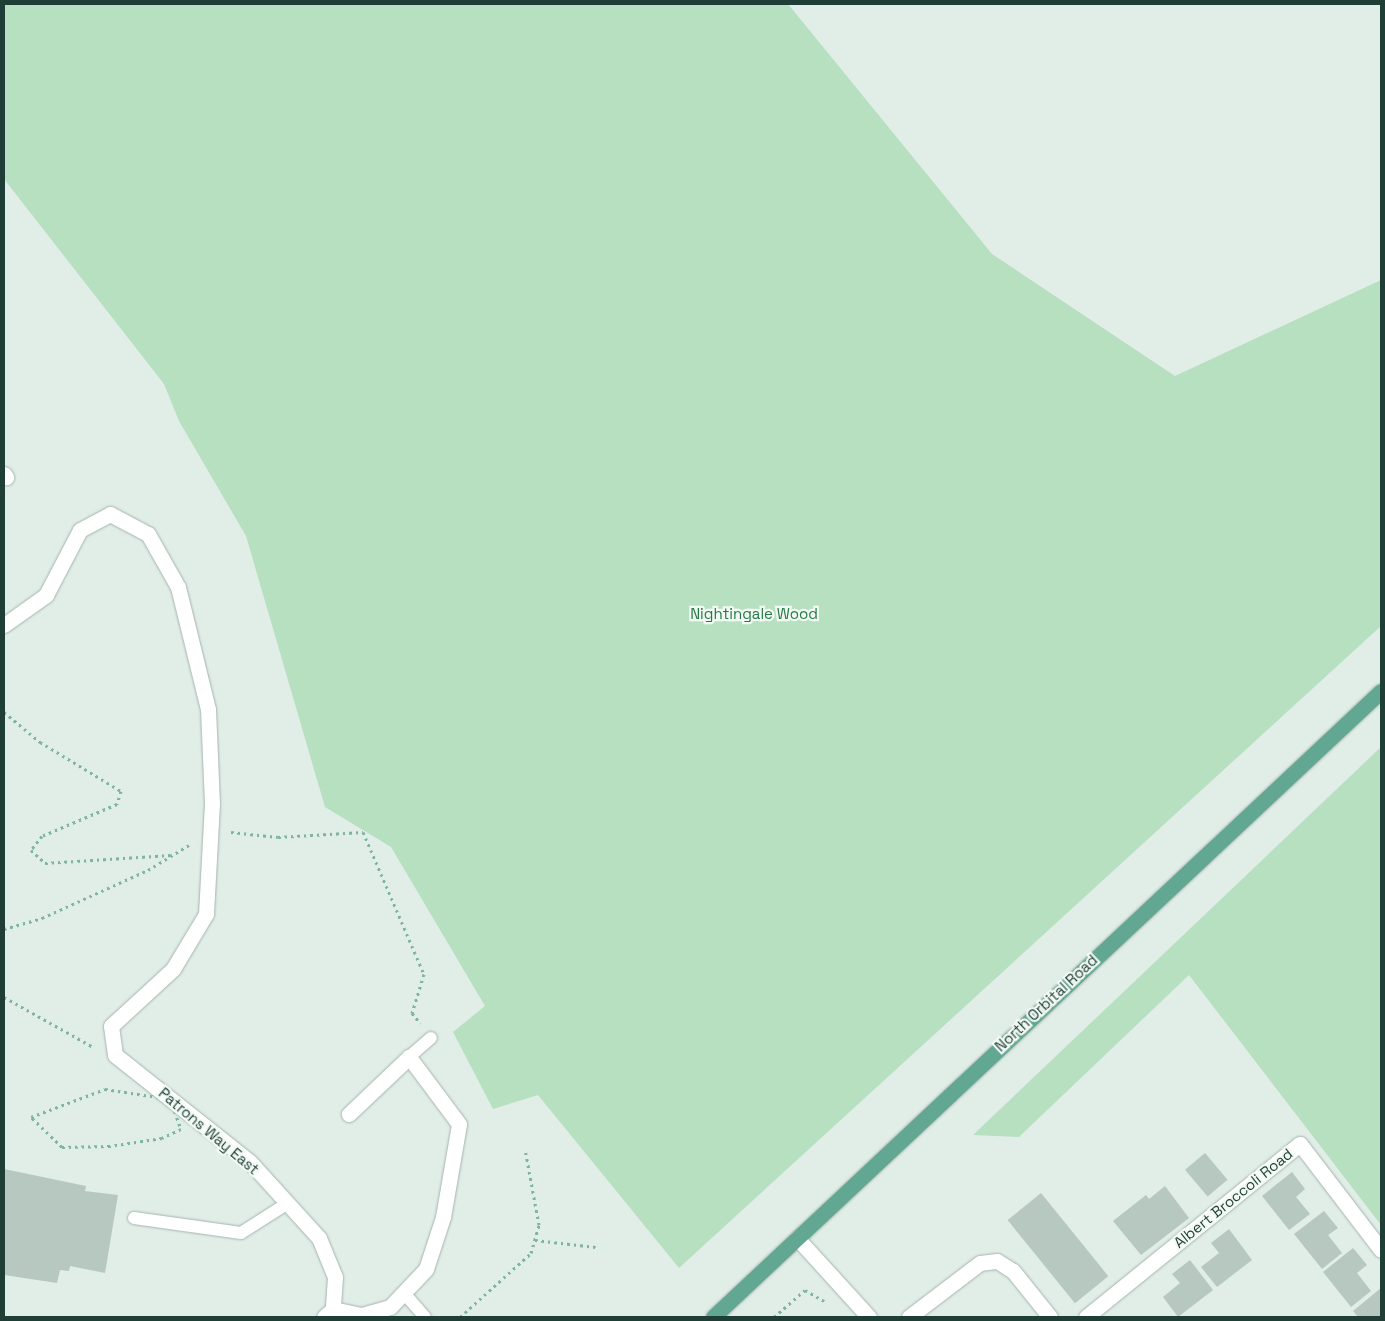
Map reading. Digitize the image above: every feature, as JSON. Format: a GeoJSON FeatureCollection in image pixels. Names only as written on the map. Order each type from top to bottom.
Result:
{"type":"FeatureCollection","features":[{"type":"Feature","properties":{"kind":"main road","name":"North Orbital Road"},"geometry":{"type":"LineString","coordinates":[[713,1317],[1381,691]]}},
{"type":"Feature","properties":{"kind":"street"},"geometry":{"type":"LineString","coordinates":[[4,625],[46,595],[80,530],[110,514],[148,534],[178,587],[208,709],[210,830],[206,914],[173,969],[111,1026],[115,1055]]}},
{"type":"Feature","properties":{"kind":"street","name":"Patrons Way East"},"geometry":{"type":"LineString","coordinates":[[115,1055],[250,1162],[319,1238],[335,1277],[328,1313]]}},
{"type":"Feature","properties":{"kind":"street"},"geometry":{"type":"LineString","coordinates":[[328,1313],[362,1316],[390,1307],[426,1269],[443,1217],[459,1124],[409,1058],[349,1114]]}},
{"type":"Feature","properties":{"kind":"street","name":"Albert Broccoli Road"},"geometry":{"type":"LineString","coordinates":[[1086,1317],[1300,1144],[1381,1250]]}},
{"type":"Feature","properties":{"kind":"street"},"geometry":{"type":"LineString","coordinates":[[798,1238],[869,1317]]}},
{"type":"Feature","properties":{"kind":"street"},"geometry":{"type":"LineString","coordinates":[[909,1317],[980,1263],[997,1261],[1013,1271],[1050,1317]]}},
{"type":"Feature","properties":{"kind":"lane"},"geometry":{"type":"LineString","coordinates":[[409,1058],[431,1038]]}},
{"type":"Feature","properties":{"kind":"lane"},"geometry":{"type":"LineString","coordinates":[[134,1218],[241,1233],[288,1203]]}},
{"type":"Feature","properties":{"kind":"lane"},"geometry":{"type":"LineString","coordinates":[[404,1293],[425,1317]]}},
{"type":"Feature","properties":{"kind":"path"},"geometry":{"type":"LineString","coordinates":[[4,712],[40,742],[121,791],[117,804],[42,836],[30,850],[45,863],[172,855]]}},
{"type":"Feature","properties":{"kind":"path"},"geometry":{"type":"LineString","coordinates":[[4,929],[42,918],[148,870],[210,830],[278,837],[363,832],[424,974],[412,1013],[431,1038]]}},
{"type":"Feature","properties":{"kind":"path"},"geometry":{"type":"LineString","coordinates":[[4,997],[97,1049],[115,1055]]}},
{"type":"Feature","properties":{"kind":"path"},"geometry":{"type":"LineString","coordinates":[[105,1089],[170,1099],[181,1129],[162,1138],[110,1146],[62,1147],[31,1117],[105,1089]]}},
{"type":"Feature","properties":{"kind":"path"},"geometry":{"type":"LineString","coordinates":[[460,1317],[531,1253],[539,1225],[525,1149]]}},
{"type":"Feature","properties":{"kind":"path"},"geometry":{"type":"LineString","coordinates":[[535,1240],[596,1247]]}},
{"type":"Feature","properties":{"kind":"path"},"geometry":{"type":"LineString","coordinates":[[774,1317],[805,1290],[828,1303]]}},
{"type":"Feature","properties":{"kind":"green space","name":"Nightingale Wood"},"geometry":{"type":"Polygon","coordinates":[[[4,4],[788,4],[992,254],[1175,376],[1381,280],[1381,626],[679,1268],[538,1095],[493,1109],[453,1032],[485,1006],[391,847],[325,807],[246,536],[179,421],[164,384],[4,179],[4,4]]]}},
{"type":"Feature","properties":{"kind":"green space"},"geometry":{"type":"Polygon","coordinates":[[[1381,747],[1381,1225],[1189,975],[1019,1137],[973,1135],[1381,747]]]}},
{"type":"Feature","properties":{"kind":"building"},"geometry":{"type":"Polygon","coordinates":[[[1205,1153],[1227,1180],[1208,1197],[1185,1170],[1205,1153]]]}},
{"type":"Feature","properties":{"kind":"building"},"geometry":{"type":"Polygon","coordinates":[[[4,1169],[86,1186],[85,1191],[118,1195],[105,1273],[70,1266],[69,1271],[60,1270],[57,1283],[4,1275],[4,1169]]]}},
{"type":"Feature","properties":{"kind":"building"},"geometry":{"type":"Polygon","coordinates":[[[1292,1172],[1305,1189],[1296,1197],[1310,1214],[1289,1230],[1262,1196],[1292,1172]]]}},
{"type":"Feature","properties":{"kind":"building"},"geometry":{"type":"Polygon","coordinates":[[[1165,1186],[1189,1218],[1141,1255],[1113,1221],[1146,1195],[1149,1199],[1165,1186]]]}},
{"type":"Feature","properties":{"kind":"building"},"geometry":{"type":"Polygon","coordinates":[[[1041,1193],[1108,1276],[1075,1303],[1008,1220],[1041,1193]]]}},
{"type":"Feature","properties":{"kind":"building"},"geometry":{"type":"Polygon","coordinates":[[[1324,1211],[1338,1228],[1328,1235],[1342,1253],[1322,1269],[1294,1234],[1324,1211]]]}},
{"type":"Feature","properties":{"kind":"building"},"geometry":{"type":"Polygon","coordinates":[[[1229,1229],[1252,1260],[1217,1287],[1201,1267],[1219,1253],[1211,1243],[1229,1229]]]}},
{"type":"Feature","properties":{"kind":"building"},"geometry":{"type":"Polygon","coordinates":[[[1353,1248],[1367,1265],[1357,1273],[1371,1291],[1351,1307],[1323,1272],[1353,1248]]]}},
{"type":"Feature","properties":{"kind":"building"},"geometry":{"type":"Polygon","coordinates":[[[1190,1260],[1213,1290],[1178,1317],[1163,1297],[1180,1283],[1172,1274],[1190,1260]]]}},
{"type":"Feature","properties":{"kind":"building"},"geometry":{"type":"Polygon","coordinates":[[[1381,1288],[1381,1317],[1358,1317],[1353,1311],[1381,1288]]]}}]}
